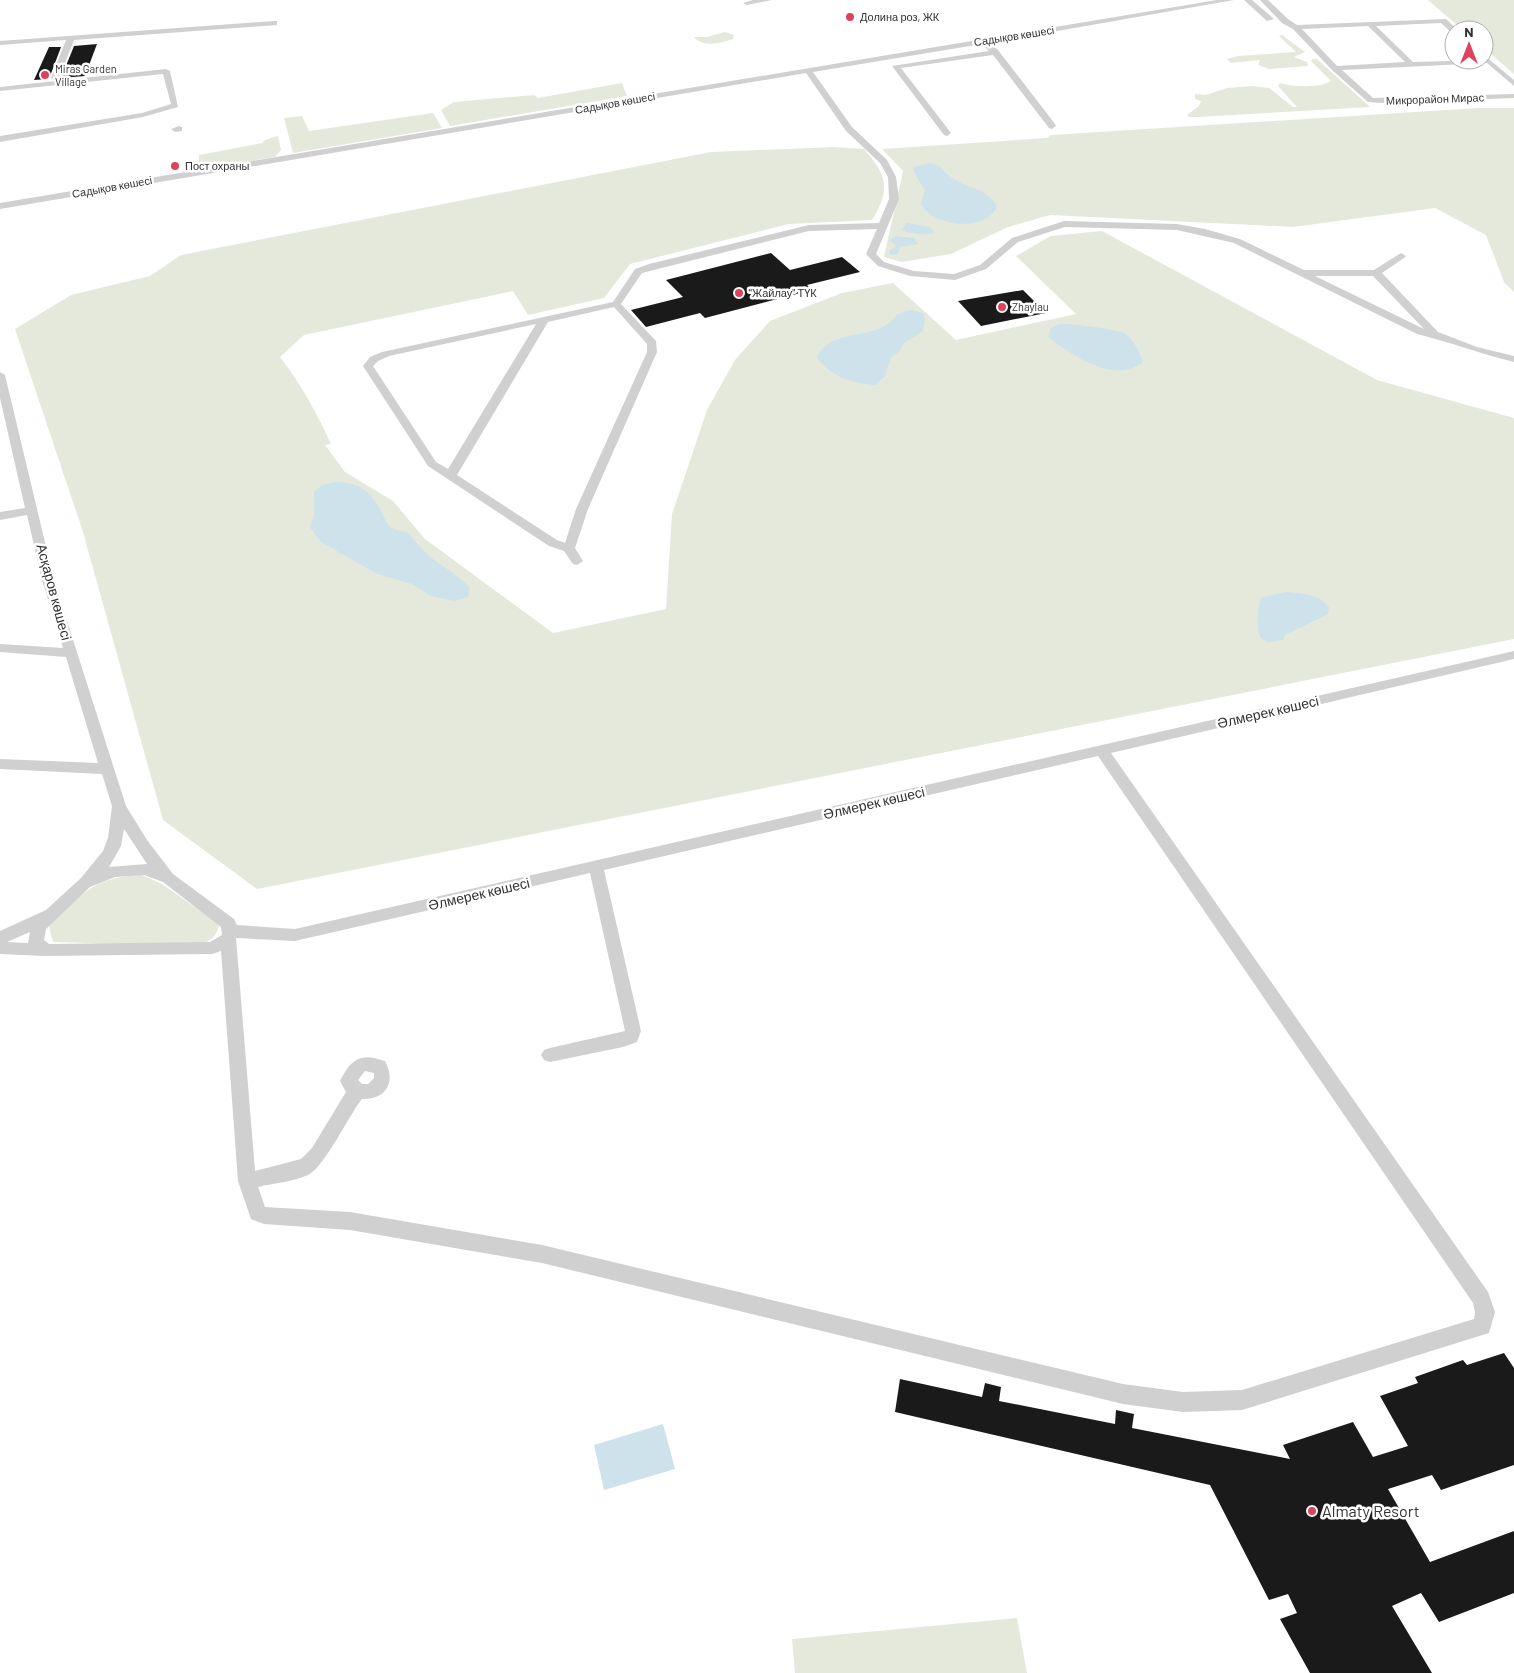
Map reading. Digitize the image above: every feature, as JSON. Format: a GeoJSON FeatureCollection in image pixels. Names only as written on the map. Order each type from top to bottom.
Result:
{"type":"FeatureCollection","features":[{"type":"Feature","properties":{"kind":"street"},"geometry":{"type":"LineString","coordinates":[[747,3],[768,0]]}},
{"type":"Feature","properties":{"kind":"street","name":"Садықов көшесі"},"geometry":{"type":"LineString","coordinates":[[0,206],[1230,0]]}},
{"type":"Feature","properties":{"kind":"street"},"geometry":{"type":"LineString","coordinates":[[1248,0],[1284,30]]}},
{"type":"Feature","properties":{"kind":"street","name":"Микрорайон Мирас"},"geometry":{"type":"LineString","coordinates":[[1264,0],[1285,21],[1296,27],[1335,68],[1375,101],[1514,96]]}},
{"type":"Feature","properties":{"kind":"street"},"geometry":{"type":"LineString","coordinates":[[1296,27],[1444,21]]}},
{"type":"Feature","properties":{"kind":"street"},"geometry":{"type":"LineString","coordinates":[[0,43],[274,23]]}},
{"type":"Feature","properties":{"kind":"street"},"geometry":{"type":"LineString","coordinates":[[1370,24],[1412,64]]}},
{"type":"Feature","properties":{"kind":"street"},"geometry":{"type":"LineString","coordinates":[[55,78],[71,38]]}},
{"type":"Feature","properties":{"kind":"street"},"geometry":{"type":"LineString","coordinates":[[983,41],[995,52],[1052,126]]}},
{"type":"Feature","properties":{"kind":"street"},"geometry":{"type":"LineString","coordinates":[[942,48],[951,58]]}},
{"type":"Feature","properties":{"kind":"street"},"geometry":{"type":"LineString","coordinates":[[1304,48],[1311,55]]}},
{"type":"Feature","properties":{"kind":"street"},"geometry":{"type":"LineString","coordinates":[[947,133],[896,66],[995,52]]}},
{"type":"Feature","properties":{"kind":"street"},"geometry":{"type":"LineString","coordinates":[[1335,68],[1444,62]]}},
{"type":"Feature","properties":{"kind":"street"},"geometry":{"type":"LineString","coordinates":[[1494,66],[1514,84]]}},
{"type":"Feature","properties":{"kind":"street"},"geometry":{"type":"LineString","coordinates":[[807,70],[849,129],[890,170],[894,188],[894,199],[871,254],[881,264],[913,274],[955,276],[972,272],[991,261],[1015,240],[1054,226],[1078,223],[1177,227],[1237,241],[1421,332],[1434,334],[1474,349],[1514,359]]}},
{"type":"Feature","properties":{"kind":"street"},"geometry":{"type":"LineString","coordinates":[[0,89],[166,71],[175,105],[143,115],[0,139]]}},
{"type":"Feature","properties":{"kind":"street"},"geometry":{"type":"LineString","coordinates":[[577,561],[569,548],[553,543],[432,464],[368,366],[374,359],[386,354],[616,304],[638,271],[652,266],[809,228],[882,226]]}},
{"type":"Feature","properties":{"kind":"street"},"geometry":{"type":"LineString","coordinates":[[1304,273],[1376,273],[1401,256]]}},
{"type":"Feature","properties":{"kind":"street"},"geometry":{"type":"LineString","coordinates":[[1376,273],[1434,334]]}},
{"type":"Feature","properties":{"kind":"street"},"geometry":{"type":"LineString","coordinates":[[569,548],[582,508],[652,352],[652,343],[616,304]]}},
{"type":"Feature","properties":{"kind":"street"},"geometry":{"type":"LineString","coordinates":[[450,476],[544,320]]}},
{"type":"Feature","properties":{"kind":"street","name":"Асқаров көшесі"},"geometry":{"type":"LineString","coordinates":[[0,375],[48,580],[119,806]]}},
{"type":"Feature","properties":{"kind":"street"},"geometry":{"type":"LineString","coordinates":[[0,516],[33,510]]}},
{"type":"Feature","properties":{"kind":"street"},"geometry":{"type":"LineString","coordinates":[[0,648],[71,653]]}},
{"type":"Feature","properties":{"kind":"street","name":"Әлмерек көшесі"},"geometry":{"type":"LineString","coordinates":[[230,935],[295,935],[1514,655]]}},
{"type":"Feature","properties":{"kind":"street"},"geometry":{"type":"LineString","coordinates":[[119,806],[150,859],[168,878],[228,923],[247,1181],[258,1213],[350,1221],[542,1254],[1123,1394],[1183,1402],[1242,1400],[1482,1326],[1485,1312],[1481,1299],[1102,751]]}},
{"type":"Feature","properties":{"kind":"street"},"geometry":{"type":"LineString","coordinates":[[0,764],[108,769]]}},
{"type":"Feature","properties":{"kind":"street"},"geometry":{"type":"LineString","coordinates":[[45,950],[36,942],[39,926],[105,862],[117,838],[119,806]]}},
{"type":"Feature","properties":{"kind":"street"},"geometry":{"type":"LineString","coordinates":[[550,1055],[623,1040],[631,1036],[633,1031],[596,867]]}},
{"type":"Feature","properties":{"kind":"street"},"geometry":{"type":"LineString","coordinates":[[0,938],[31,925],[59,906],[85,883],[113,871],[145,870],[168,878]]}},
{"type":"Feature","properties":{"kind":"street"},"geometry":{"type":"LineString","coordinates":[[0,948],[45,950],[212,948],[230,935]]}},
{"type":"Feature","properties":{"kind":"street"},"geometry":{"type":"LineString","coordinates":[[247,1181],[309,1166],[316,1159],[337,1119],[357,1091]]}},
{"type":"Feature","properties":{"kind":"shaded area"},"geometry":{"type":"Polygon","coordinates":[[[1428,0],[1514,0],[1514,74],[1494,57],[1494,20],[1451,20],[1428,0]]]}},
{"type":"Feature","properties":{"kind":"shaded area"},"geometry":{"type":"Polygon","coordinates":[[[725,32],[734,35],[733,39],[707,44],[694,37],[707,37],[725,32]]]}},
{"type":"Feature","properties":{"kind":"shaded area"},"geometry":{"type":"Polygon","coordinates":[[[1282,35],[1305,52],[1294,57],[1307,62],[1308,66],[1269,69],[1258,65],[1260,60],[1231,63],[1227,59],[1238,56],[1296,52],[1279,36],[1282,35]]]}},
{"type":"Feature","properties":{"kind":"shaded area"},"geometry":{"type":"Polygon","coordinates":[[[1317,59],[1370,107],[1199,117],[1189,117],[1187,115],[1199,106],[1201,101],[1195,99],[1195,94],[1206,95],[1227,88],[1252,86],[1269,88],[1293,107],[1297,107],[1278,86],[1280,83],[1314,86],[1331,81],[1311,61],[1317,59]]]}},
{"type":"Feature","properties":{"kind":"shaded area"},"geometry":{"type":"Polygon","coordinates":[[[622,83],[627,96],[450,126],[441,110],[454,102],[534,95],[538,98],[622,83]]]}},
{"type":"Feature","properties":{"kind":"shaded area"},"geometry":{"type":"Polygon","coordinates":[[[1478,108],[1514,108],[1514,292],[1504,282],[1486,235],[1435,208],[1293,227],[1050,215],[1008,227],[951,254],[902,262],[884,257],[903,171],[882,149],[1047,138],[1051,135],[1478,108]]]}},
{"type":"Feature","properties":{"kind":"shaded area"},"geometry":{"type":"Polygon","coordinates":[[[433,113],[442,128],[293,153],[284,118],[302,116],[309,131],[433,113]]]}},
{"type":"Feature","properties":{"kind":"shaded area"},"geometry":{"type":"Polygon","coordinates":[[[278,136],[281,150],[275,157],[199,169],[199,155],[262,143],[265,140],[278,136]]]}},
{"type":"Feature","properties":{"kind":"shaded area"},"geometry":{"type":"Polygon","coordinates":[[[834,147],[864,149],[878,167],[884,183],[884,191],[872,220],[789,224],[630,264],[604,298],[528,315],[513,291],[304,335],[280,357],[302,388],[320,421],[331,444],[325,445],[345,472],[393,501],[425,539],[553,633],[666,609],[672,514],[707,410],[735,360],[770,321],[842,293],[893,283],[956,340],[1076,314],[1016,256],[1051,236],[1102,231],[1377,380],[1514,418],[1514,639],[257,889],[163,820],[83,532],[15,329],[71,295],[150,276],[181,255],[711,152],[834,147]]]}},
{"type":"Feature","properties":{"kind":"shaded area"},"geometry":{"type":"Polygon","coordinates":[[[142,875],[162,884],[219,924],[215,935],[198,946],[53,942],[49,926],[80,896],[111,879],[142,875]]]}},
{"type":"Feature","properties":{"kind":"shaded area"},"geometry":{"type":"Polygon","coordinates":[[[1017,1618],[1027,1673],[795,1673],[792,1639],[1017,1618]]]}},
{"type":"Feature","properties":{"kind":"water"},"geometry":{"type":"Polygon","coordinates":[[[930,163],[940,166],[953,179],[992,199],[997,206],[991,215],[982,220],[959,224],[946,222],[926,211],[921,203],[925,191],[913,170],[914,167],[930,163]]]}},
{"type":"Feature","properties":{"kind":"water"},"geometry":{"type":"Polygon","coordinates":[[[907,223],[929,227],[935,233],[919,234],[902,230],[907,223]]]}},
{"type":"Feature","properties":{"kind":"water"},"geometry":{"type":"Polygon","coordinates":[[[896,236],[914,238],[918,244],[900,247],[898,254],[890,255],[889,251],[896,246],[890,240],[896,236]]]}},
{"type":"Feature","properties":{"kind":"water"},"geometry":{"type":"Polygon","coordinates":[[[910,310],[923,313],[925,319],[923,331],[904,343],[899,352],[891,357],[885,376],[875,385],[858,383],[843,378],[829,370],[817,358],[824,348],[833,341],[880,328],[890,323],[897,314],[910,310]]]}},
{"type":"Feature","properties":{"kind":"water"},"geometry":{"type":"Polygon","coordinates":[[[1059,324],[1072,324],[1124,333],[1133,342],[1143,362],[1132,368],[1119,370],[1094,365],[1069,352],[1048,337],[1050,329],[1059,324]]]}},
{"type":"Feature","properties":{"kind":"water"},"geometry":{"type":"Polygon","coordinates":[[[334,482],[358,486],[370,494],[389,526],[395,530],[407,532],[429,556],[466,583],[470,588],[468,597],[454,601],[431,596],[412,584],[377,574],[321,542],[310,528],[314,514],[314,492],[322,485],[334,482]]]}},
{"type":"Feature","properties":{"kind":"water"},"geometry":{"type":"Polygon","coordinates":[[[1287,592],[1310,595],[1320,599],[1329,607],[1328,614],[1285,635],[1283,640],[1268,642],[1261,638],[1258,630],[1260,600],[1262,597],[1287,592]]]}},
{"type":"Feature","properties":{"kind":"water"},"geometry":{"type":"Polygon","coordinates":[[[663,1424],[675,1469],[604,1490],[594,1445],[663,1424]]]}},
{"type":"Feature","properties":{"kind":"building"},"geometry":{"type":"Polygon","coordinates":[[[97,44],[85,76],[61,78],[74,46],[97,44]]]}},
{"type":"Feature","properties":{"kind":"building"},"geometry":{"type":"Polygon","coordinates":[[[49,47],[61,47],[49,79],[34,80],[49,47]]]}},
{"type":"Feature","properties":{"kind":"building","name":"\"Жайлау\" ТҮК"},"geometry":{"type":"Polygon","coordinates":[[[771,253],[790,270],[842,257],[860,272],[807,285],[812,290],[705,318],[700,313],[646,327],[631,310],[683,297],[666,280],[771,253]]]}},
{"type":"Feature","properties":{"kind":"building","name":"Zhaylau"},"geometry":{"type":"Polygon","coordinates":[[[1023,290],[1046,313],[981,326],[958,301],[1023,290]]]}},
{"type":"Feature","properties":{"kind":"building","name":"Almaty Resort"},"geometry":{"type":"Polygon","coordinates":[[[1504,1353],[1514,1368],[1514,1465],[1441,1490],[1432,1475],[1388,1489],[1430,1562],[1514,1531],[1514,1593],[1439,1622],[1421,1593],[1392,1606],[1432,1673],[1310,1673],[1280,1619],[1297,1613],[1288,1594],[1269,1600],[1210,1485],[895,1412],[900,1379],[982,1397],[985,1383],[1001,1387],[999,1401],[1115,1424],[1116,1410],[1134,1414],[1132,1428],[1290,1459],[1283,1445],[1353,1422],[1373,1457],[1408,1446],[1380,1396],[1418,1383],[1415,1377],[1463,1360],[1467,1365],[1504,1353]]]}},
{"type":"Feature","properties":{"kind":"place","name":"Долина роз, ЖК"},"geometry":{"type":"Point","coordinates":[850,17]}},
{"type":"Feature","properties":{"kind":"place","name":"Miras Garden Village"},"geometry":{"type":"Point","coordinates":[45,75]}},
{"type":"Feature","properties":{"kind":"place","name":"Пост охраны"},"geometry":{"type":"Point","coordinates":[175,166]}},
{"type":"Feature","properties":{"kind":"place","name":"\"Жайлау\" ТҮК"},"geometry":{"type":"Point","coordinates":[739,293]}},
{"type":"Feature","properties":{"kind":"place","name":"Zhaylau"},"geometry":{"type":"Point","coordinates":[1002,307]}},
{"type":"Feature","properties":{"kind":"place","name":"Almaty Resort"},"geometry":{"type":"Point","coordinates":[1312,1511]}}]}
